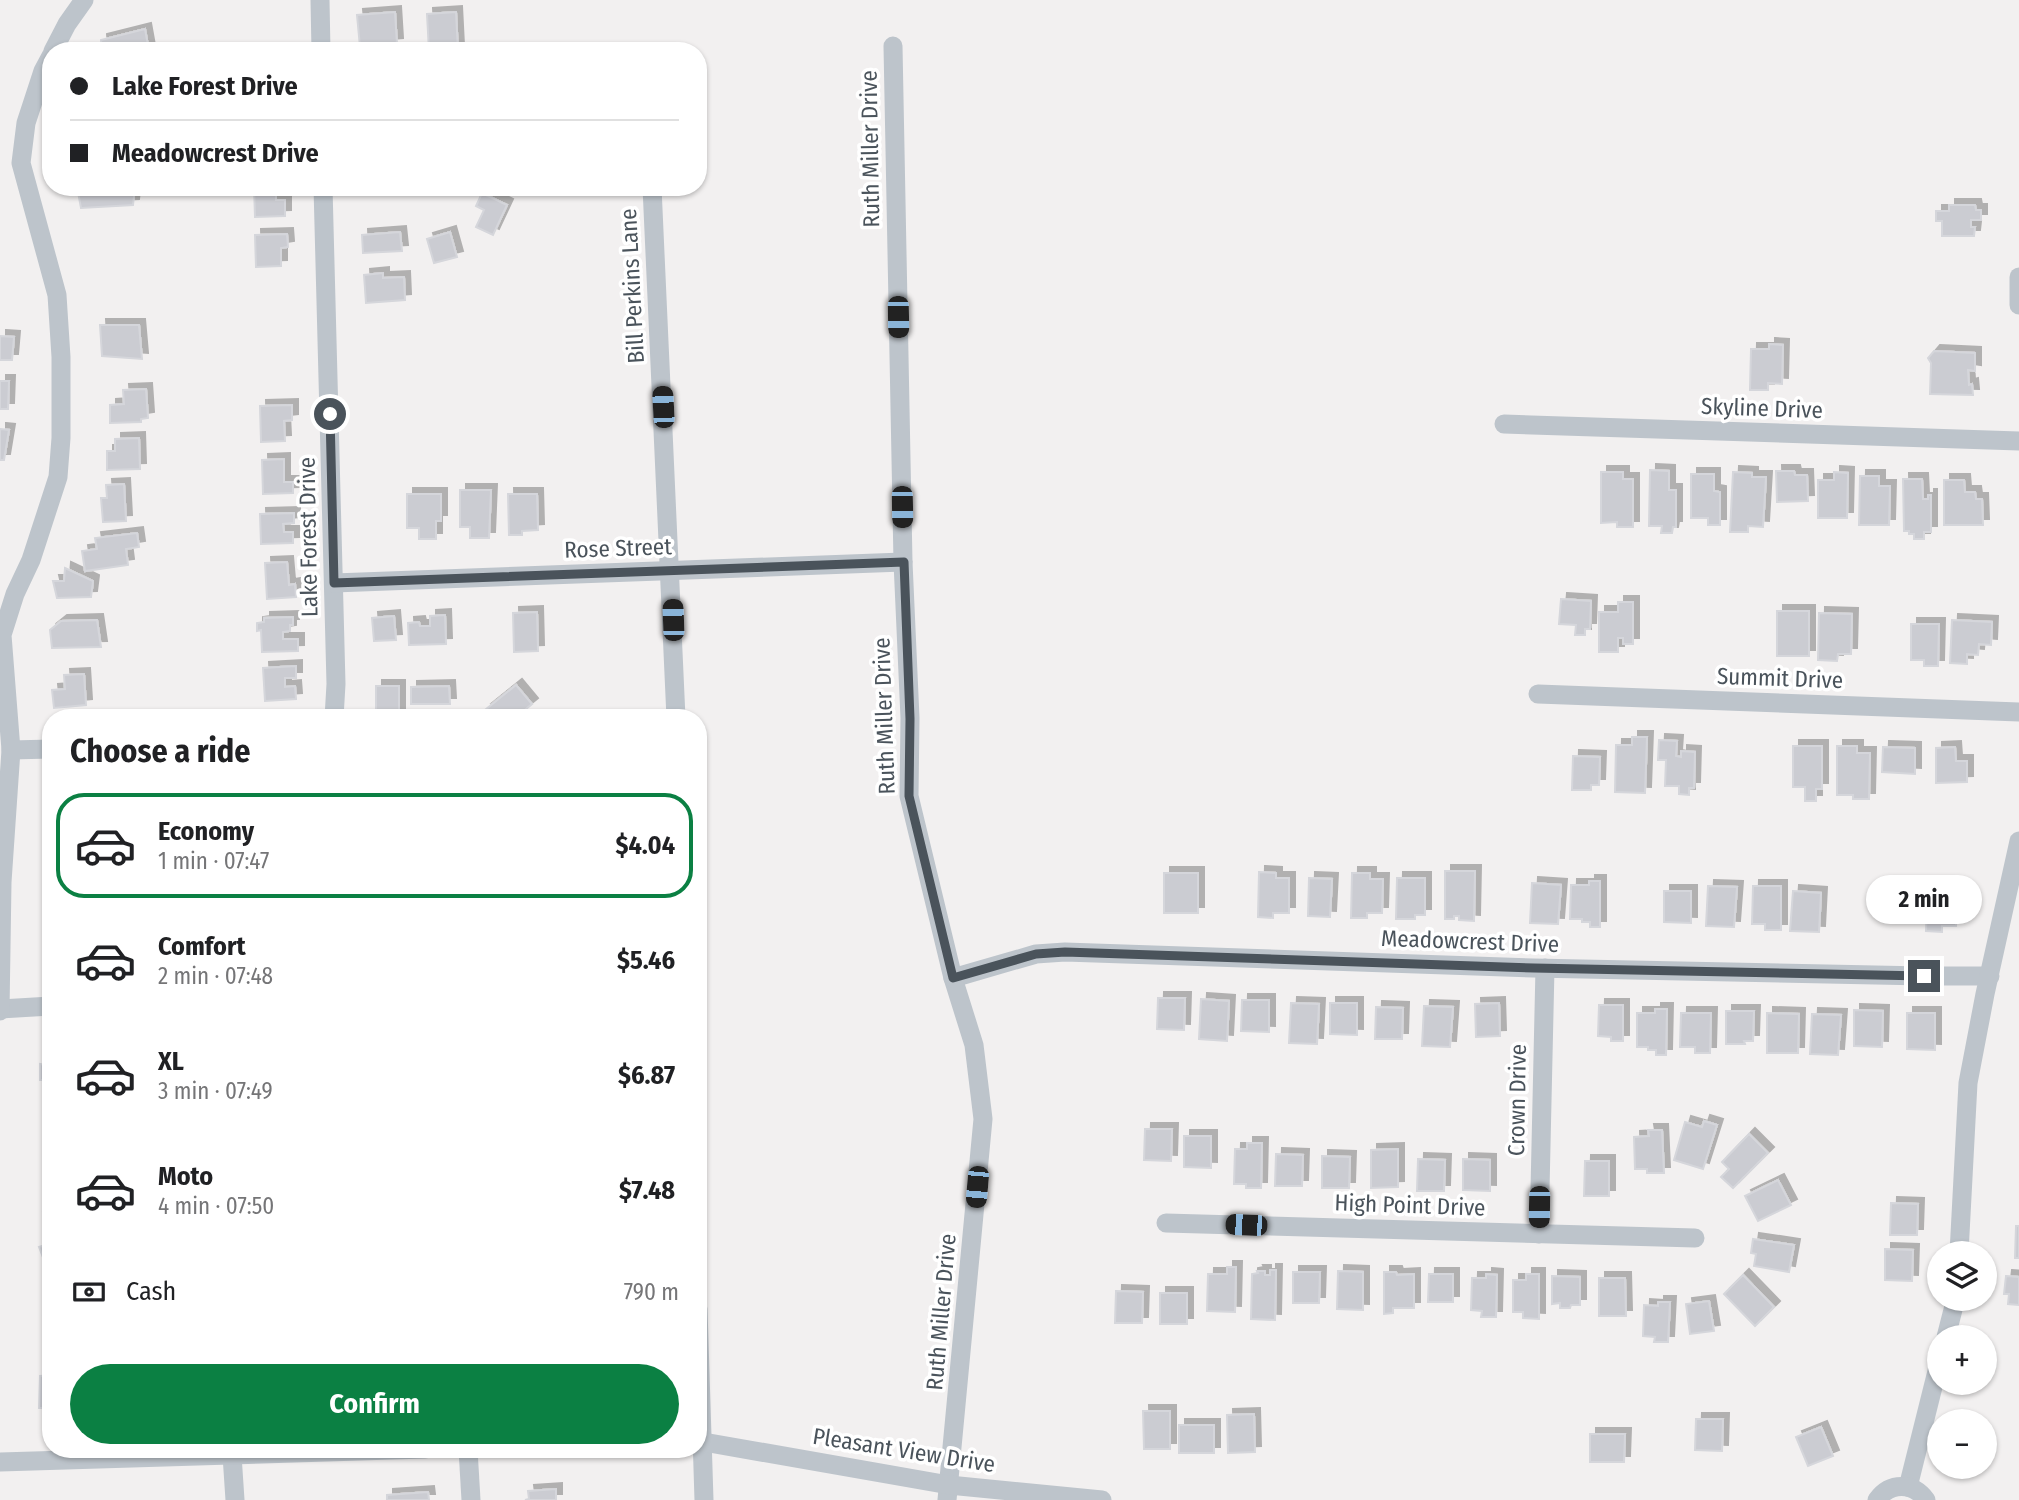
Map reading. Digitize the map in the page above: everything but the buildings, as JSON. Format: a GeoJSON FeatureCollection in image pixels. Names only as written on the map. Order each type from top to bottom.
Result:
{"type":"FeatureCollection","features":[{"type":"Feature","properties":{"kind":"street"},"geometry":{"type":"LineString","coordinates":[[58,42],[85,0]]}},
{"type":"Feature","properties":{"kind":"street"},"geometry":{"type":"LineString","coordinates":[[320,0],[321,42]]}},
{"type":"Feature","properties":{"kind":"street","name":"Ruth Miller Drive"},"geometry":{"type":"LineString","coordinates":[[893,46],[910,719],[909,796],[953,978],[974,1045],[983,1119],[948,1492]]}},
{"type":"Feature","properties":{"kind":"street"},"geometry":{"type":"LineString","coordinates":[[42,74],[26,123],[21,163],[57,295],[61,357],[61,438],[58,477],[31,560],[15,594],[2,635],[10,750],[2,882],[0,1010],[42,1007]]}},
{"type":"Feature","properties":{"kind":"street","name":"Lake Forest Drive"},"geometry":{"type":"LineString","coordinates":[[323,196],[334,583],[334,709]]}},
{"type":"Feature","properties":{"kind":"street","name":"Bill Perkins Lane"},"geometry":{"type":"LineString","coordinates":[[652,196],[676,709]]}},
{"type":"Feature","properties":{"kind":"street"},"geometry":{"type":"LineString","coordinates":[[2019,277],[2019,305]]}},
{"type":"Feature","properties":{"kind":"street","name":"Skyline Drive"},"geometry":{"type":"LineString","coordinates":[[1504,424],[2019,441]]}},
{"type":"Feature","properties":{"kind":"street","name":"Rose Street"},"geometry":{"type":"LineString","coordinates":[[334,583],[904,562]]}},
{"type":"Feature","properties":{"kind":"street","name":"Summit Drive"},"geometry":{"type":"LineString","coordinates":[[1538,694],[2019,712]]}},
{"type":"Feature","properties":{"kind":"street"},"geometry":{"type":"LineString","coordinates":[[10,750],[42,749]]}},
{"type":"Feature","properties":{"kind":"street"},"geometry":{"type":"LineString","coordinates":[[1960,1241],[1968,1083],[2019,841]]}},
{"type":"Feature","properties":{"kind":"street","name":"Meadowcrest Drive"},"geometry":{"type":"LineString","coordinates":[[953,978],[1036,954],[1065,952],[1545,968],[1990,976]]}},
{"type":"Feature","properties":{"kind":"street","name":"Crown Drive"},"geometry":{"type":"LineString","coordinates":[[1539,1234],[1545,968]]}},
{"type":"Feature","properties":{"kind":"street","name":"High Point Drive"},"geometry":{"type":"LineString","coordinates":[[1166,1223],[1695,1238]]}},
{"type":"Feature","properties":{"kind":"street"},"geometry":{"type":"LineString","coordinates":[[1908,1486],[1931,1395]]}},
{"type":"Feature","properties":{"kind":"street","name":"Pleasant View Drive"},"geometry":{"type":"LineString","coordinates":[[707,1442],[948,1492],[1102,1500]]}},
{"type":"Feature","properties":{"kind":"street"},"geometry":{"type":"LineString","coordinates":[[0,1462],[133,1458]]}},
{"type":"Feature","properties":{"kind":"street"},"geometry":{"type":"LineString","coordinates":[[232,1458],[235,1500]]}},
{"type":"Feature","properties":{"kind":"street"},"geometry":{"type":"LineString","coordinates":[[469,1458],[471,1500]]}},
{"type":"Feature","properties":{"kind":"street"},"geometry":{"type":"LineString","coordinates":[[702,1458],[705,1500]]}},
{"type":"Feature","properties":{"kind":"street"},"geometry":{"type":"LineString","coordinates":[[1877,1500],[1885,1491],[1908,1486],[1917,1490],[1926,1500]]}},
{"type":"Feature","properties":{"kind":"route"},"geometry":{"type":"LineString","coordinates":[[330,414],[334,583],[904,562],[910,719],[909,796],[953,978],[1036,954],[1065,952],[1534,968],[1924,976]]}}]}
